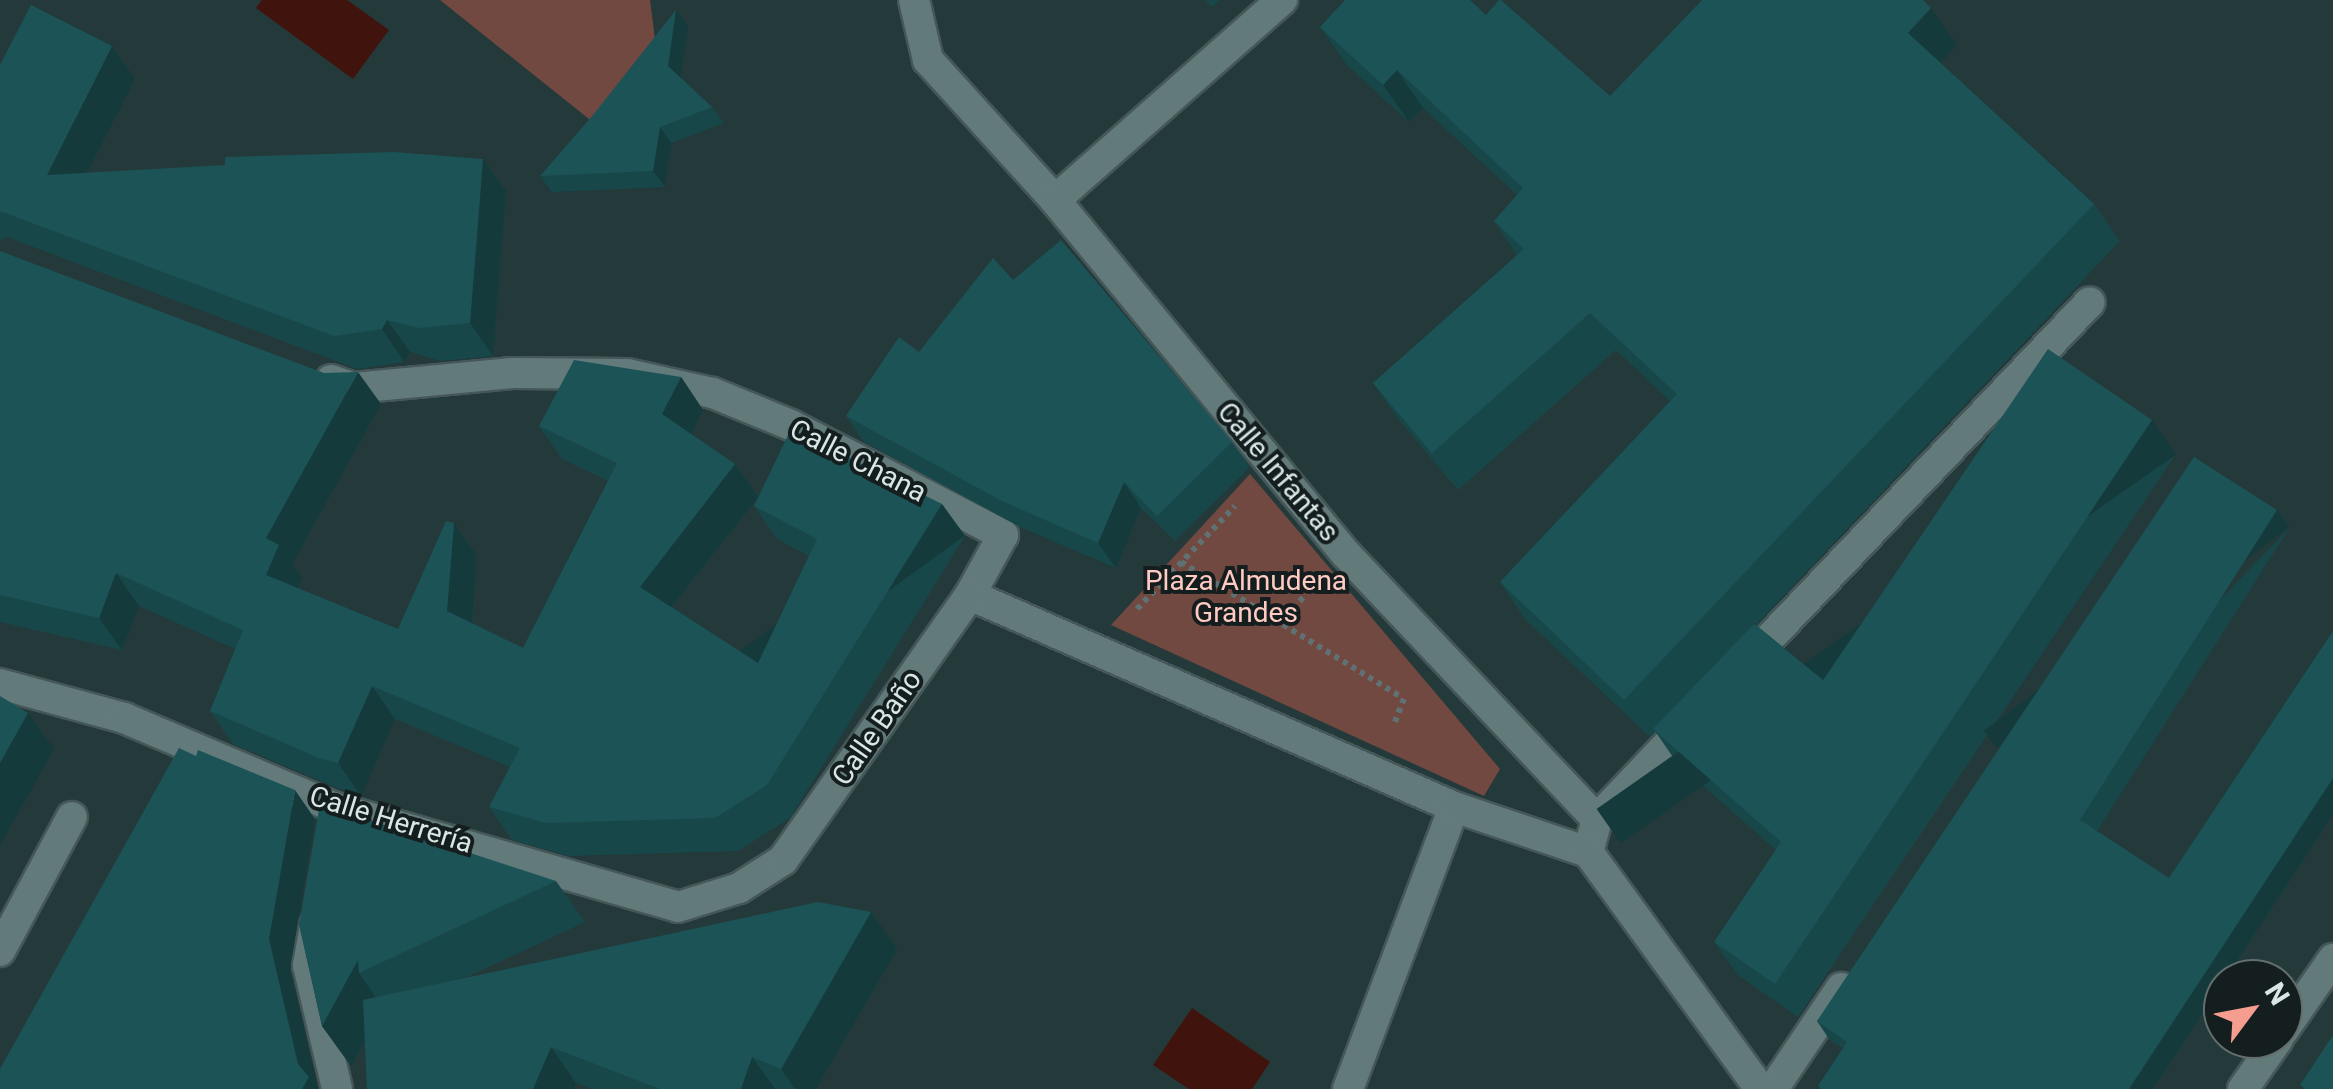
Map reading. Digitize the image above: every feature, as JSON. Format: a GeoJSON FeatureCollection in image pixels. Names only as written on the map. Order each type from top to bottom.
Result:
{"type":"FeatureCollection","features":[{"type":"Feature","properties":{"kind":"street","name":"Calle Infantas"},"geometry":{"type":"LineString","coordinates":[[914,0],[928,60],[1055,200],[1272,467],[1473,695],[1597,819]]}},
{"type":"Feature","properties":{"kind":"street"},"geometry":{"type":"LineString","coordinates":[[1055,200],[1282,0]]}},
{"type":"Feature","properties":{"kind":"street"},"geometry":{"type":"LineString","coordinates":[[1588,852],[1597,819],[2090,302]]}},
{"type":"Feature","properties":{"kind":"street","name":"Calle Chana"},"geometry":{"type":"LineString","coordinates":[[298,367],[354,388],[512,373],[627,374],[712,394],[790,425],[1003,535],[970,595]]}},
{"type":"Feature","properties":{"kind":"street"},"geometry":{"type":"LineString","coordinates":[[970,595],[1454,807],[1588,852],[1760,1089]]}},
{"type":"Feature","properties":{"kind":"street","name":"Calle Baño"},"geometry":{"type":"LineString","coordinates":[[783,860],[970,595]]}},
{"type":"Feature","properties":{"kind":"street","name":"Calle Herrería"},"geometry":{"type":"LineString","coordinates":[[0,684],[124,718],[336,808],[678,907],[739,888],[783,860]]}},
{"type":"Feature","properties":{"kind":"street"},"geometry":{"type":"LineString","coordinates":[[1348,1089],[1454,807]]}},
{"type":"Feature","properties":{"kind":"street"},"geometry":{"type":"LineString","coordinates":[[329,848],[336,808]]}},
{"type":"Feature","properties":{"kind":"street"},"geometry":{"type":"LineString","coordinates":[[0,951],[72,816]]}},
{"type":"Feature","properties":{"kind":"street"},"geometry":{"type":"LineString","coordinates":[[322,886],[308,964],[338,1089]]}},
{"type":"Feature","properties":{"kind":"street"},"geometry":{"type":"LineString","coordinates":[[1773,1089],[1860,959]]}},
{"type":"Feature","properties":{"kind":"street"},"geometry":{"type":"LineString","coordinates":[[2303,1002],[2333,959]]}},
{"type":"Feature","properties":{"kind":"street"},"geometry":{"type":"LineString","coordinates":[[2243,1089],[2264,1059]]}},
{"type":"Feature","properties":{"kind":"path"},"geometry":{"type":"LineString","coordinates":[[1098,650],[1272,467]]}},
{"type":"Feature","properties":{"kind":"path"},"geometry":{"type":"LineString","coordinates":[[1180,562],[1444,723],[1473,695]]}},
{"type":"Feature","properties":{"kind":"green space"},"geometry":{"type":"Polygon","coordinates":[[[440,0],[650,0],[658,63],[604,131],[440,0]]]}},
{"type":"Feature","properties":{"kind":"green space","name":"Plaza Almudena Grandes"},"geometry":{"type":"Polygon","coordinates":[[[1250,474],[1500,769],[1484,796],[1111,625],[1250,474]]]}},
{"type":"Feature","properties":{"kind":"shaded area"},"geometry":{"type":"Polygon","coordinates":[[[262,0],[347,0],[389,30],[353,79],[256,8],[262,0]]]}},
{"type":"Feature","properties":{"kind":"shaded area"},"geometry":{"type":"Polygon","coordinates":[[[1192,1008],[1270,1062],[1252,1089],[1189,1089],[1153,1065],[1192,1008]]]}},
{"type":"Feature","properties":{"kind":"building"},"geometry":{"type":"Polygon","coordinates":[[[1345,0],[1470,0],[1486,15],[1501,0],[1610,96],[1702,0],[1923,0],[1931,8],[1908,33],[2094,204],[1624,700],[1500,582],[1677,394],[1590,313],[1432,453],[1373,383],[1524,249],[1494,221],[1523,188],[1397,70],[1383,85],[1320,27],[1345,0]]]}},
{"type":"Feature","properties":{"kind":"building"},"geometry":{"type":"Polygon","coordinates":[[[31,5],[112,46],[47,175],[225,165],[225,157],[394,152],[483,159],[470,323],[419,328],[387,320],[382,329],[334,336],[0,211],[0,65],[31,5]]]}},
{"type":"Feature","properties":{"kind":"building"},"geometry":{"type":"Polygon","coordinates":[[[676,10],[668,66],[712,107],[660,127],[653,171],[540,176],[593,115],[676,10]]]}},
{"type":"Feature","properties":{"kind":"building"},"geometry":{"type":"Polygon","coordinates":[[[1061,240],[1232,442],[1157,516],[1124,482],[1098,543],[1002,501],[846,416],[899,337],[919,352],[993,258],[1013,280],[1061,240]]]}},
{"type":"Feature","properties":{"kind":"building"},"geometry":{"type":"Polygon","coordinates":[[[0,251],[324,373],[358,372],[266,538],[279,545],[266,575],[398,629],[446,521],[454,523],[447,611],[523,648],[617,463],[539,426],[574,360],[681,377],[662,414],[735,464],[640,587],[758,663],[817,539],[754,506],[791,429],[942,504],[767,785],[715,818],[546,823],[489,807],[520,748],[372,686],[338,763],[210,711],[243,630],[116,573],[99,618],[0,595],[0,251]]]}},
{"type":"Feature","properties":{"kind":"building"},"geometry":{"type":"Polygon","coordinates":[[[2048,349],[2152,420],[1775,984],[1714,942],[1781,842],[1653,729],[1754,624],[1823,680],[2048,349]]]}},
{"type":"Feature","properties":{"kind":"building"},"geometry":{"type":"Polygon","coordinates":[[[2194,457],[2277,510],[2080,820],[2169,878],[2333,631],[2333,778],[2214,959],[2203,959],[2203,976],[2129,1089],[1822,1089],[1818,1086],[1847,1042],[1817,1021],[2194,457]]]}},
{"type":"Feature","properties":{"kind":"building"},"geometry":{"type":"Polygon","coordinates":[[[0,696],[28,713],[0,763],[0,696]]]}},
{"type":"Feature","properties":{"kind":"building"},"geometry":{"type":"Polygon","coordinates":[[[179,748],[196,756],[198,750],[295,790],[269,939],[298,1064],[309,1077],[302,1089],[0,1089],[0,1069],[179,748]]]}},
{"type":"Feature","properties":{"kind":"building"},"geometry":{"type":"Polygon","coordinates":[[[320,804],[556,881],[359,973],[358,960],[322,1026],[299,924],[320,804]]]}},
{"type":"Feature","properties":{"kind":"building"},"geometry":{"type":"Polygon","coordinates":[[[818,902],[871,912],[781,1069],[752,1057],[741,1089],[660,1089],[551,1047],[533,1089],[367,1089],[363,1000],[818,902]]]}},
{"type":"Feature","properties":{"kind":"building"},"geometry":{"type":"Polygon","coordinates":[[[2333,1035],[2333,1089],[2305,1089],[2300,1085],[2333,1035]]]}}]}
